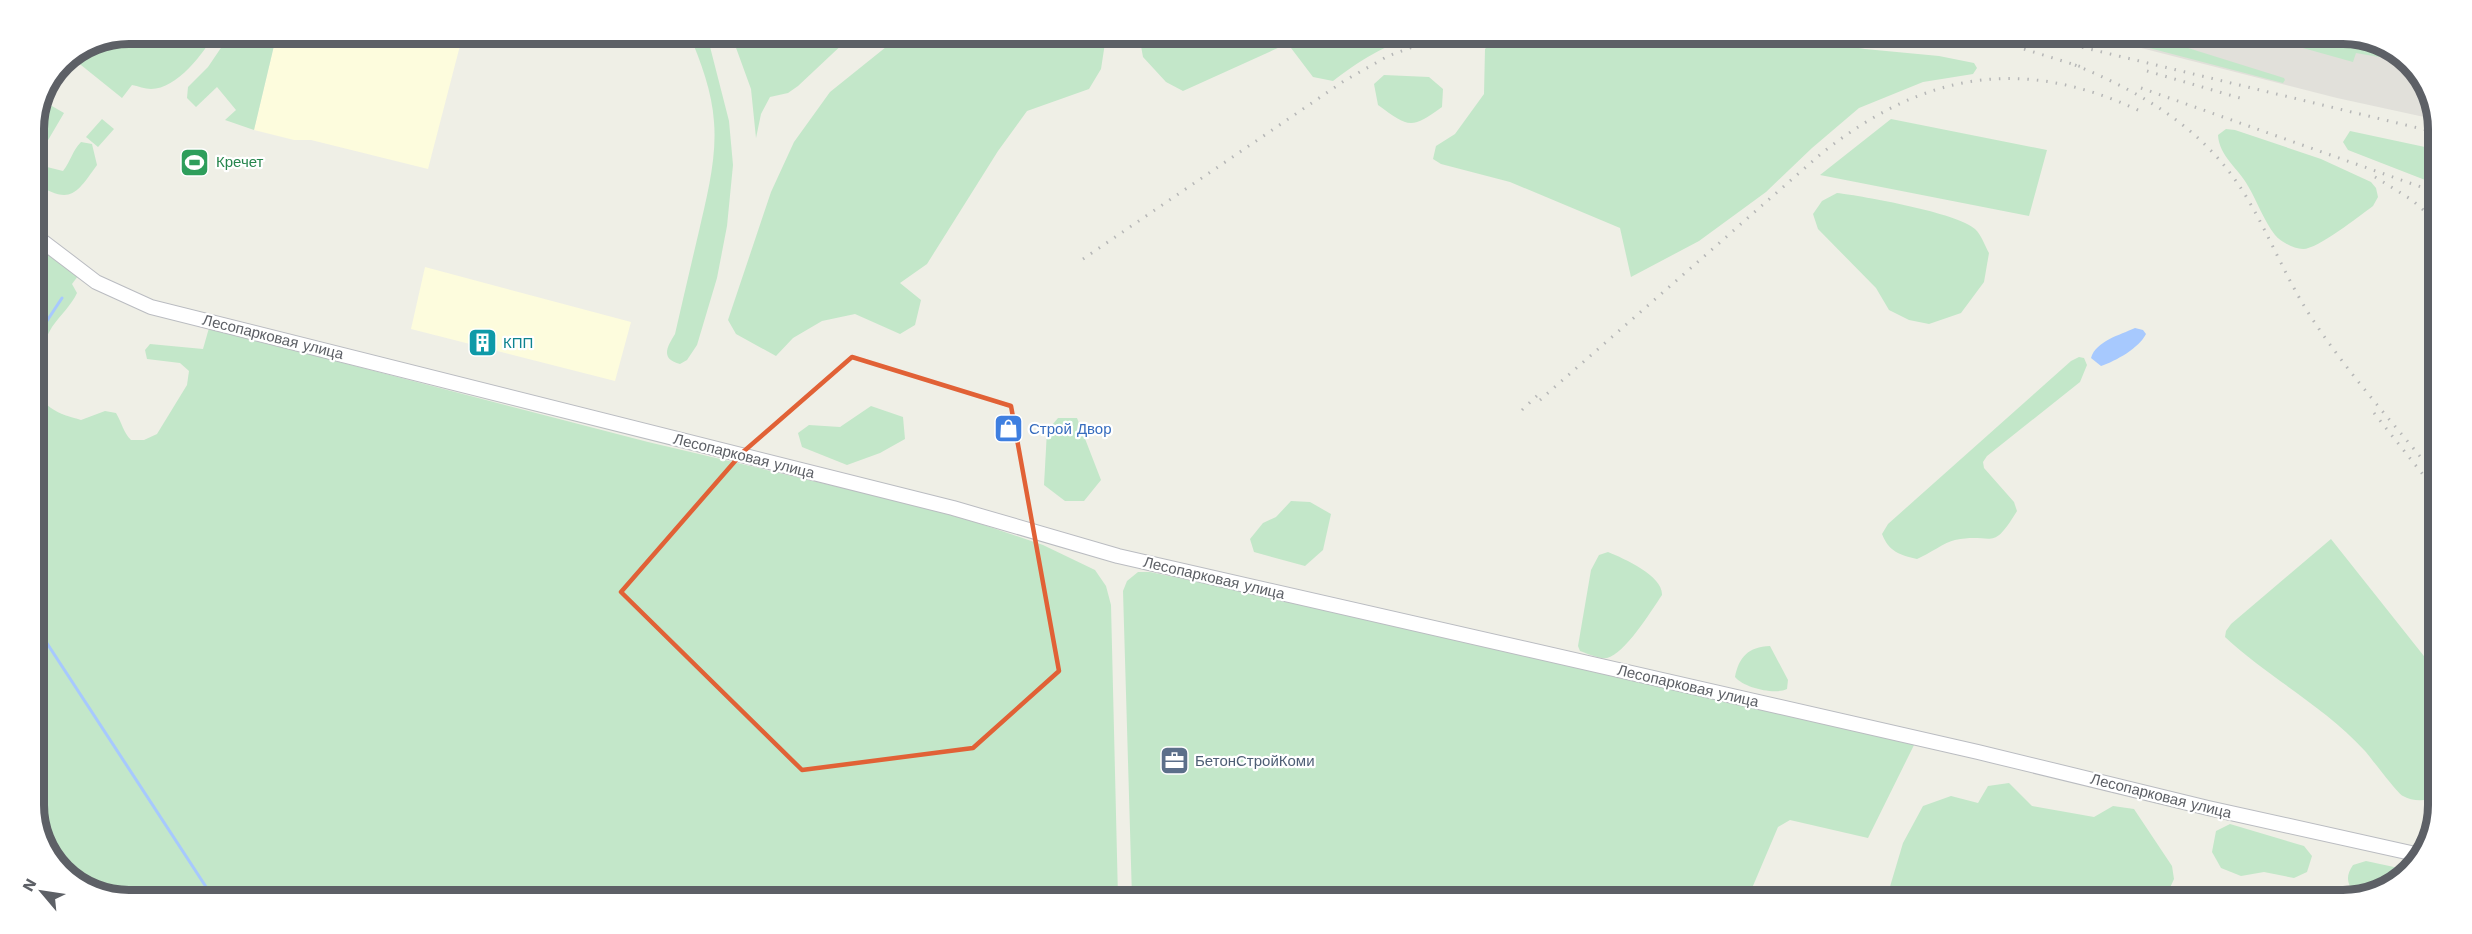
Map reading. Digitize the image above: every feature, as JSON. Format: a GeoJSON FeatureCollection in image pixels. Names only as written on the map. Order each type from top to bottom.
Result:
{"type":"FeatureCollection","features":[{"type":"Feature","properties":{"kind":"street","name":"Лесопарковая улица"},"geometry":{"type":"LineString","coordinates":[[44,242],[96,282],[151,307],[953,508],[1118,556],[1968,749],[2208,808],[2413,854]]}},
{"type":"Feature","properties":{"kind":"highlighted area"},"geometry":{"type":"Polygon","coordinates":[[[852,357],[1011,406],[1059,671],[973,748],[802,770],[621,592],[743,452],[852,357]]]}},
{"type":"Feature","properties":{"kind":"shaded area"},"geometry":{"type":"Polygon","coordinates":[[[208,44],[197,60],[180,77],[161,87],[149,89],[132,85],[122,98],[77,61],[96,50],[112,45],[208,44]]]}},
{"type":"Feature","properties":{"kind":"shaded area"},"geometry":{"type":"Polygon","coordinates":[[[224,44],[274,44],[254,130],[225,120],[236,110],[217,87],[196,107],[187,98],[188,87],[208,67],[224,44]]]}},
{"type":"Feature","properties":{"kind":"shaded area"},"geometry":{"type":"Polygon","coordinates":[[[274,44],[460,44],[428,169],[311,140],[294,140],[254,130],[274,44]]]}},
{"type":"Feature","properties":{"kind":"shaded area"},"geometry":{"type":"Polygon","coordinates":[[[693,44],[709,44],[729,121],[733,165],[727,226],[717,278],[697,345],[687,360],[680,364],[670,359],[667,352],[675,334],[711,177],[715,136],[713,111],[702,66],[693,44]]]}},
{"type":"Feature","properties":{"kind":"shaded area"},"geometry":{"type":"Polygon","coordinates":[[[735,44],[843,44],[798,86],[788,93],[770,97],[761,114],[756,138],[751,89],[735,44]]]}},
{"type":"Feature","properties":{"kind":"shaded area"},"geometry":{"type":"Polygon","coordinates":[[[892,44],[1105,44],[1101,69],[1089,89],[1027,111],[998,151],[927,264],[900,283],[921,300],[915,325],[900,334],[855,314],[822,321],[793,338],[776,356],[736,334],[728,320],[771,192],[794,142],[830,92],[892,44]]]}},
{"type":"Feature","properties":{"kind":"shaded area"},"geometry":{"type":"Polygon","coordinates":[[[1141,44],[1393,44],[1373,54],[1333,81],[1313,77],[1291,48],[1280,47],[1183,91],[1166,82],[1143,57],[1141,44]]]}},
{"type":"Feature","properties":{"kind":"shaded area"},"geometry":{"type":"Polygon","coordinates":[[[1490,44],[1835,44],[1939,56],[1974,63],[1977,68],[1973,74],[1923,82],[1859,108],[1812,148],[1766,192],[1699,241],[1631,277],[1620,228],[1510,182],[1441,164],[1433,159],[1436,146],[1455,134],[1484,94],[1485,49],[1490,44]]]}},
{"type":"Feature","properties":{"kind":"shaded area"},"geometry":{"type":"Polygon","coordinates":[[[2126,44],[2355,44],[2381,52],[2400,65],[2417,86],[2424,101],[2428,118],[2337,98],[2126,44]]]}},
{"type":"Feature","properties":{"kind":"shaded area"},"geometry":{"type":"Polygon","coordinates":[[[2134,44],[2175,44],[2284,78],[2283,83],[2134,44]]]}},
{"type":"Feature","properties":{"kind":"shaded area"},"geometry":{"type":"Polygon","coordinates":[[[2289,44],[2355,44],[2382,53],[2379,57],[2356,53],[2353,62],[2289,44]]]}},
{"type":"Feature","properties":{"kind":"shaded area"},"geometry":{"type":"Polygon","coordinates":[[[1384,75],[1429,77],[1443,89],[1442,107],[1416,122],[1410,123],[1396,118],[1378,105],[1374,84],[1384,75]]]}},
{"type":"Feature","properties":{"kind":"shaded area"},"geometry":{"type":"Polygon","coordinates":[[[48,104],[64,113],[44,147],[45,112],[48,104]]]}},
{"type":"Feature","properties":{"kind":"shaded area"},"geometry":{"type":"Polygon","coordinates":[[[102,119],[114,129],[98,147],[86,137],[102,119]]]}},
{"type":"Feature","properties":{"kind":"shaded area"},"geometry":{"type":"Polygon","coordinates":[[[1891,119],[2047,150],[2029,216],[1820,175],[1891,119]]]}},
{"type":"Feature","properties":{"kind":"shaded area"},"geometry":{"type":"Polygon","coordinates":[[[2226,129],[2321,159],[2371,182],[2376,188],[2378,197],[2373,206],[2318,244],[2303,249],[2292,246],[2275,235],[2267,224],[2244,180],[2222,149],[2218,135],[2226,129]]]}},
{"type":"Feature","properties":{"kind":"shaded area"},"geometry":{"type":"Polygon","coordinates":[[[2350,131],[2428,148],[2428,181],[2348,150],[2343,142],[2350,131]]]}},
{"type":"Feature","properties":{"kind":"shaded area"},"geometry":{"type":"Polygon","coordinates":[[[81,142],[92,144],[97,165],[83,184],[71,194],[64,195],[44,188],[44,166],[63,171],[81,142]]]}},
{"type":"Feature","properties":{"kind":"shaded area"},"geometry":{"type":"Polygon","coordinates":[[[1837,193],[1931,211],[1975,229],[1989,253],[1984,282],[1961,313],[1929,324],[1909,320],[1889,310],[1876,288],[1818,229],[1813,214],[1822,201],[1837,193]]]}},
{"type":"Feature","properties":{"kind":"shaded area"},"geometry":{"type":"Polygon","coordinates":[[[44,250],[78,276],[72,284],[77,293],[52,327],[44,342],[44,250]]]}},
{"type":"Feature","properties":{"kind":"shaded area"},"geometry":{"type":"Polygon","coordinates":[[[425,267],[631,322],[615,381],[411,329],[425,267]]]}},
{"type":"Feature","properties":{"kind":"shaded area"},"geometry":{"type":"Polygon","coordinates":[[[209,328],[648,442],[915,505],[978,523],[1043,545],[1095,570],[1106,586],[1111,605],[1118,890],[112,889],[91,882],[72,869],[72,862],[65,862],[55,848],[45,822],[44,402],[61,414],[81,420],[105,411],[116,413],[131,440],[144,440],[157,434],[187,385],[189,371],[180,363],[147,359],[145,350],[150,344],[203,349],[209,328]]]}},
{"type":"Feature","properties":{"kind":"shaded area"},"geometry":{"type":"Polygon","coordinates":[[[2079,357],[2084,358],[2087,365],[2080,382],[1987,456],[1983,462],[1984,468],[2014,502],[2017,511],[2002,533],[1991,539],[1968,538],[1951,541],[1917,559],[1892,549],[1882,534],[1888,524],[2071,361],[2079,357]]]}},
{"type":"Feature","properties":{"kind":"shaded area"},"geometry":{"type":"Polygon","coordinates":[[[871,406],[903,417],[905,439],[880,453],[847,465],[802,447],[798,433],[809,425],[840,427],[871,406]]]}},
{"type":"Feature","properties":{"kind":"shaded area"},"geometry":{"type":"Polygon","coordinates":[[[1058,418],[1077,418],[1101,480],[1084,501],[1065,501],[1044,485],[1047,431],[1058,418]]]}},
{"type":"Feature","properties":{"kind":"shaded area"},"geometry":{"type":"Polygon","coordinates":[[[1291,501],[1310,502],[1331,514],[1323,550],[1305,566],[1254,552],[1250,539],[1263,523],[1276,517],[1291,501]]]}},
{"type":"Feature","properties":{"kind":"shaded area"},"geometry":{"type":"Polygon","coordinates":[[[2331,539],[2428,661],[2428,800],[2410,799],[2400,794],[2349,735],[2225,637],[2231,624],[2331,539]]]}},
{"type":"Feature","properties":{"kind":"shaded area"},"geometry":{"type":"Polygon","coordinates":[[[1608,552],[1650,575],[1661,588],[1662,595],[1645,621],[1622,649],[1604,658],[1580,651],[1578,646],[1591,570],[1599,555],[1608,552]]]}},
{"type":"Feature","properties":{"kind":"shaded area"},"geometry":{"type":"Polygon","coordinates":[[[1138,572],[1150,572],[1915,743],[1868,838],[1790,820],[1778,827],[1751,890],[1132,890],[1123,591],[1127,581],[1138,572]]]}},
{"type":"Feature","properties":{"kind":"shaded area"},"geometry":{"type":"Polygon","coordinates":[[[1770,646],[1788,680],[1787,689],[1775,691],[1760,689],[1745,684],[1735,677],[1739,664],[1746,654],[1756,648],[1770,646]]]}},
{"type":"Feature","properties":{"kind":"shaded area"},"geometry":{"type":"Polygon","coordinates":[[[2009,783],[2032,806],[2094,817],[2113,806],[2134,809],[2172,866],[2174,879],[2169,890],[1889,890],[1903,843],[1923,806],[1951,796],[1978,803],[1988,786],[2009,783]]]}},
{"type":"Feature","properties":{"kind":"shaded area"},"geometry":{"type":"Polygon","coordinates":[[[2230,824],[2304,846],[2312,856],[2307,872],[2294,878],[2264,872],[2241,876],[2221,868],[2212,852],[2216,831],[2230,824]]]}},
{"type":"Feature","properties":{"kind":"shaded area"},"geometry":{"type":"Polygon","coordinates":[[[2366,861],[2401,868],[2381,882],[2353,890],[2348,878],[2353,865],[2366,861]]]}},
{"type":"Feature","properties":{"kind":"water"},"geometry":{"type":"Polygon","coordinates":[[[2135,328],[2143,330],[2146,334],[2126,353],[2101,366],[2091,358],[2103,343],[2135,328]]]}},
{"type":"Feature","properties":{"kind":"waterway"},"geometry":{"type":"LineString","coordinates":[[44,325],[62,298]]}},
{"type":"Feature","properties":{"kind":"waterway"},"geometry":{"type":"LineString","coordinates":[[44,639],[208,890]]}},
{"type":"Feature","properties":{"kind":"railway"},"geometry":{"type":"LineString","coordinates":[[1083,259],[1344,81],[1388,56],[1421,44]]}},
{"type":"Feature","properties":{"kind":"railway"},"geometry":{"type":"LineString","coordinates":[[2066,44],[2428,130]]}},
{"type":"Feature","properties":{"kind":"railway"},"geometry":{"type":"LineString","coordinates":[[2024,49],[2082,67]]}},
{"type":"Feature","properties":{"kind":"railway"},"geometry":{"type":"LineString","coordinates":[[2075,65],[2128,89],[2152,103],[2196,136],[2216,156],[2250,203],[2297,294],[2315,323],[2359,382],[2428,466]]}},
{"type":"Feature","properties":{"kind":"railway"},"geometry":{"type":"LineString","coordinates":[[2147,71],[2240,98]]}},
{"type":"Feature","properties":{"kind":"railway"},"geometry":{"type":"LineString","coordinates":[[1540,400],[1822,153],[1860,126],[1898,105],[1936,90],[1974,81],[2014,79],[2054,83],[2096,93],[2140,111]]}},
{"type":"Feature","properties":{"kind":"railway"},"geometry":{"type":"LineString","coordinates":[[2141,88],[2428,189]]}},
{"type":"Feature","properties":{"kind":"railway"},"geometry":{"type":"LineString","coordinates":[[2375,177],[2412,200],[2428,214]]}},
{"type":"Feature","properties":{"kind":"railway"},"geometry":{"type":"LineString","coordinates":[[1522,410],[1542,391]]}},
{"type":"Feature","properties":{"kind":"railway"},"geometry":{"type":"LineString","coordinates":[[2374,413],[2428,481]]}},
{"type":"Feature","properties":{"kind":"place","name":"Кречет"},"geometry":{"type":"Point","coordinates":[195,162]}},
{"type":"Feature","properties":{"kind":"place","name":"КПП"},"geometry":{"type":"Point","coordinates":[482,343]}},
{"type":"Feature","properties":{"kind":"place","name":"Строй Двор"},"geometry":{"type":"Point","coordinates":[1008,429]}},
{"type":"Feature","properties":{"kind":"place","name":"БетонСтройКоми"},"geometry":{"type":"Point","coordinates":[1174,761]}}]}
